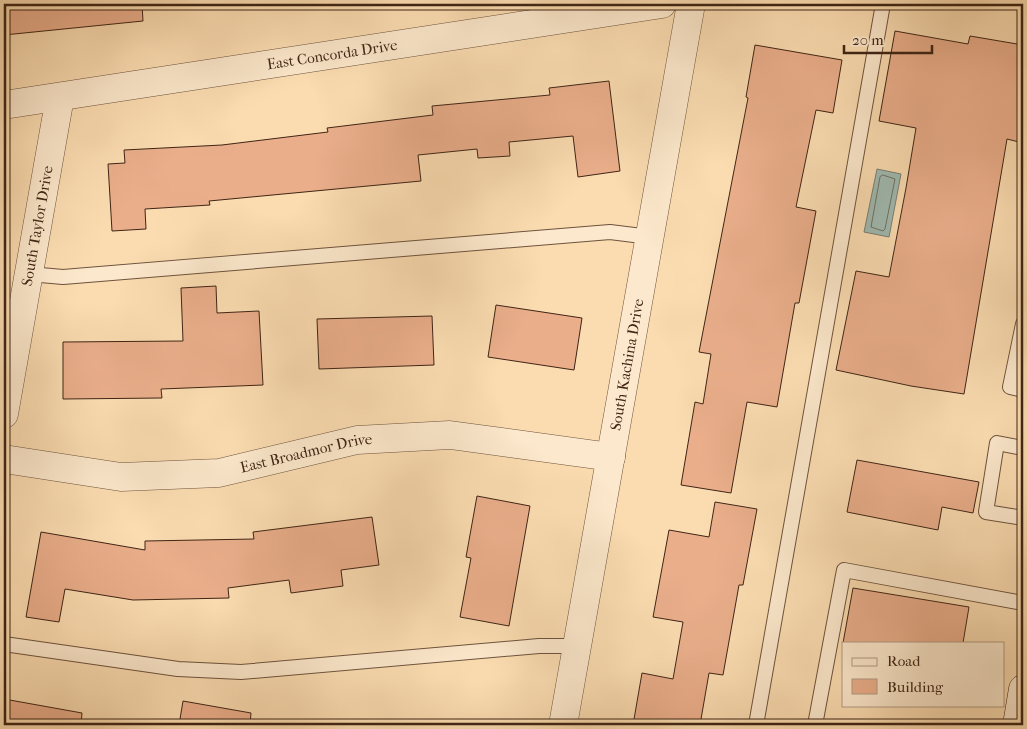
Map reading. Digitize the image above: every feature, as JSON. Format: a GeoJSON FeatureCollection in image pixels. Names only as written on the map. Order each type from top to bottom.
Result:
{"type":"FeatureCollection","features":[{"type":"Feature","properties":{"kind":"street","name":"East Concorda Drive"},"geometry":{"type":"LineString","coordinates":[[4,105],[662,4]]}},
{"type":"Feature","properties":{"kind":"street","name":"South Kachina Drive"},"geometry":{"type":"LineString","coordinates":[[563,725],[691,4]]}},
{"type":"Feature","properties":{"kind":"street","name":"South Taylor Drive"},"geometry":{"type":"LineString","coordinates":[[4,414],[60,97]]}},
{"type":"Feature","properties":{"kind":"street","name":"East Broadmor Drive"},"geometry":{"type":"LineString","coordinates":[[4,459],[121,477],[219,473],[357,440],[450,435],[610,457]]}},
{"type":"Feature","properties":{"kind":"street"},"geometry":{"type":"LineString","coordinates":[[1017,725],[1023,689]]}},
{"type":"Feature","properties":{"kind":"lane"},"geometry":{"type":"LineString","coordinates":[[756,725],[883,4]]}},
{"type":"Feature","properties":{"kind":"lane"},"geometry":{"type":"LineString","coordinates":[[29,274],[63,277],[610,232],[650,237]]}},
{"type":"Feature","properties":{"kind":"lane"},"geometry":{"type":"LineString","coordinates":[[1023,324],[1010,387],[1023,390]]}},
{"type":"Feature","properties":{"kind":"lane"},"geometry":{"type":"LineString","coordinates":[[1023,448],[997,443],[986,512],[1023,518]]}},
{"type":"Feature","properties":{"kind":"lane"},"geometry":{"type":"LineString","coordinates":[[815,725],[844,570],[1023,602]]}},
{"type":"Feature","properties":{"kind":"lane"},"geometry":{"type":"LineString","coordinates":[[4,644],[178,669],[241,672],[539,646],[577,646]]}},
{"type":"Feature","properties":{"kind":"water"},"geometry":{"type":"Polygon","coordinates":[[[877,169],[901,174],[889,237],[864,232],[877,169]]]}},
{"type":"Feature","properties":{"kind":"building"},"geometry":{"type":"Polygon","coordinates":[[[4,4],[142,4],[143,21],[4,35],[4,4]]]}},
{"type":"Feature","properties":{"kind":"building"},"geometry":{"type":"Polygon","coordinates":[[[895,31],[968,44],[970,36],[1023,45],[1023,143],[1007,139],[964,394],[911,386],[836,370],[856,271],[889,277],[906,188],[916,128],[879,121],[895,31]]]}},
{"type":"Feature","properties":{"kind":"building"},"geometry":{"type":"Polygon","coordinates":[[[755,45],[842,60],[833,113],[816,110],[796,207],[816,211],[799,303],[795,303],[777,407],[747,402],[731,493],[681,485],[695,402],[703,404],[711,354],[699,352],[748,98],[746,97],[755,45]]]}},
{"type":"Feature","properties":{"kind":"building"},"geometry":{"type":"Polygon","coordinates":[[[609,81],[620,171],[578,177],[573,136],[509,142],[510,156],[478,158],[477,149],[418,155],[421,181],[209,201],[210,205],[145,209],[146,229],[112,231],[108,164],[125,163],[124,150],[222,145],[328,132],[327,128],[433,115],[432,106],[550,95],[549,88],[609,81]]]}},
{"type":"Feature","properties":{"kind":"building"},"geometry":{"type":"Polygon","coordinates":[[[216,286],[217,313],[259,311],[263,385],[161,389],[162,398],[63,399],[63,342],[183,341],[181,288],[216,286]]]}},
{"type":"Feature","properties":{"kind":"building"},"geometry":{"type":"Polygon","coordinates":[[[496,305],[582,318],[574,370],[488,357],[496,305]]]}},
{"type":"Feature","properties":{"kind":"building"},"geometry":{"type":"Polygon","coordinates":[[[432,316],[434,365],[319,369],[317,319],[432,316]]]}},
{"type":"Feature","properties":{"kind":"building"},"geometry":{"type":"Polygon","coordinates":[[[857,460],[979,482],[973,513],[942,507],[938,530],[847,512],[857,460]]]}},
{"type":"Feature","properties":{"kind":"building"},"geometry":{"type":"Polygon","coordinates":[[[477,496],[530,506],[509,626],[460,617],[471,558],[466,557],[477,496]]]}},
{"type":"Feature","properties":{"kind":"building"},"geometry":{"type":"Polygon","coordinates":[[[715,502],[757,509],[743,585],[739,585],[723,675],[709,673],[700,725],[633,725],[642,673],[673,679],[683,622],[653,617],[669,530],[709,537],[715,502]]]}},
{"type":"Feature","properties":{"kind":"building"},"geometry":{"type":"Polygon","coordinates":[[[372,517],[379,565],[341,570],[343,586],[291,593],[289,580],[228,588],[229,598],[133,600],[65,589],[59,622],[26,617],[41,532],[145,550],[145,541],[254,539],[253,532],[372,517]]]}},
{"type":"Feature","properties":{"kind":"building"},"geometry":{"type":"Polygon","coordinates":[[[853,588],[969,607],[963,642],[843,642],[853,588]]]}},
{"type":"Feature","properties":{"kind":"building"},"geometry":{"type":"Polygon","coordinates":[[[4,699],[82,713],[81,725],[4,725],[4,699]]]}},
{"type":"Feature","properties":{"kind":"building"},"geometry":{"type":"Polygon","coordinates":[[[183,701],[251,713],[250,725],[179,725],[183,701]]]}}]}
